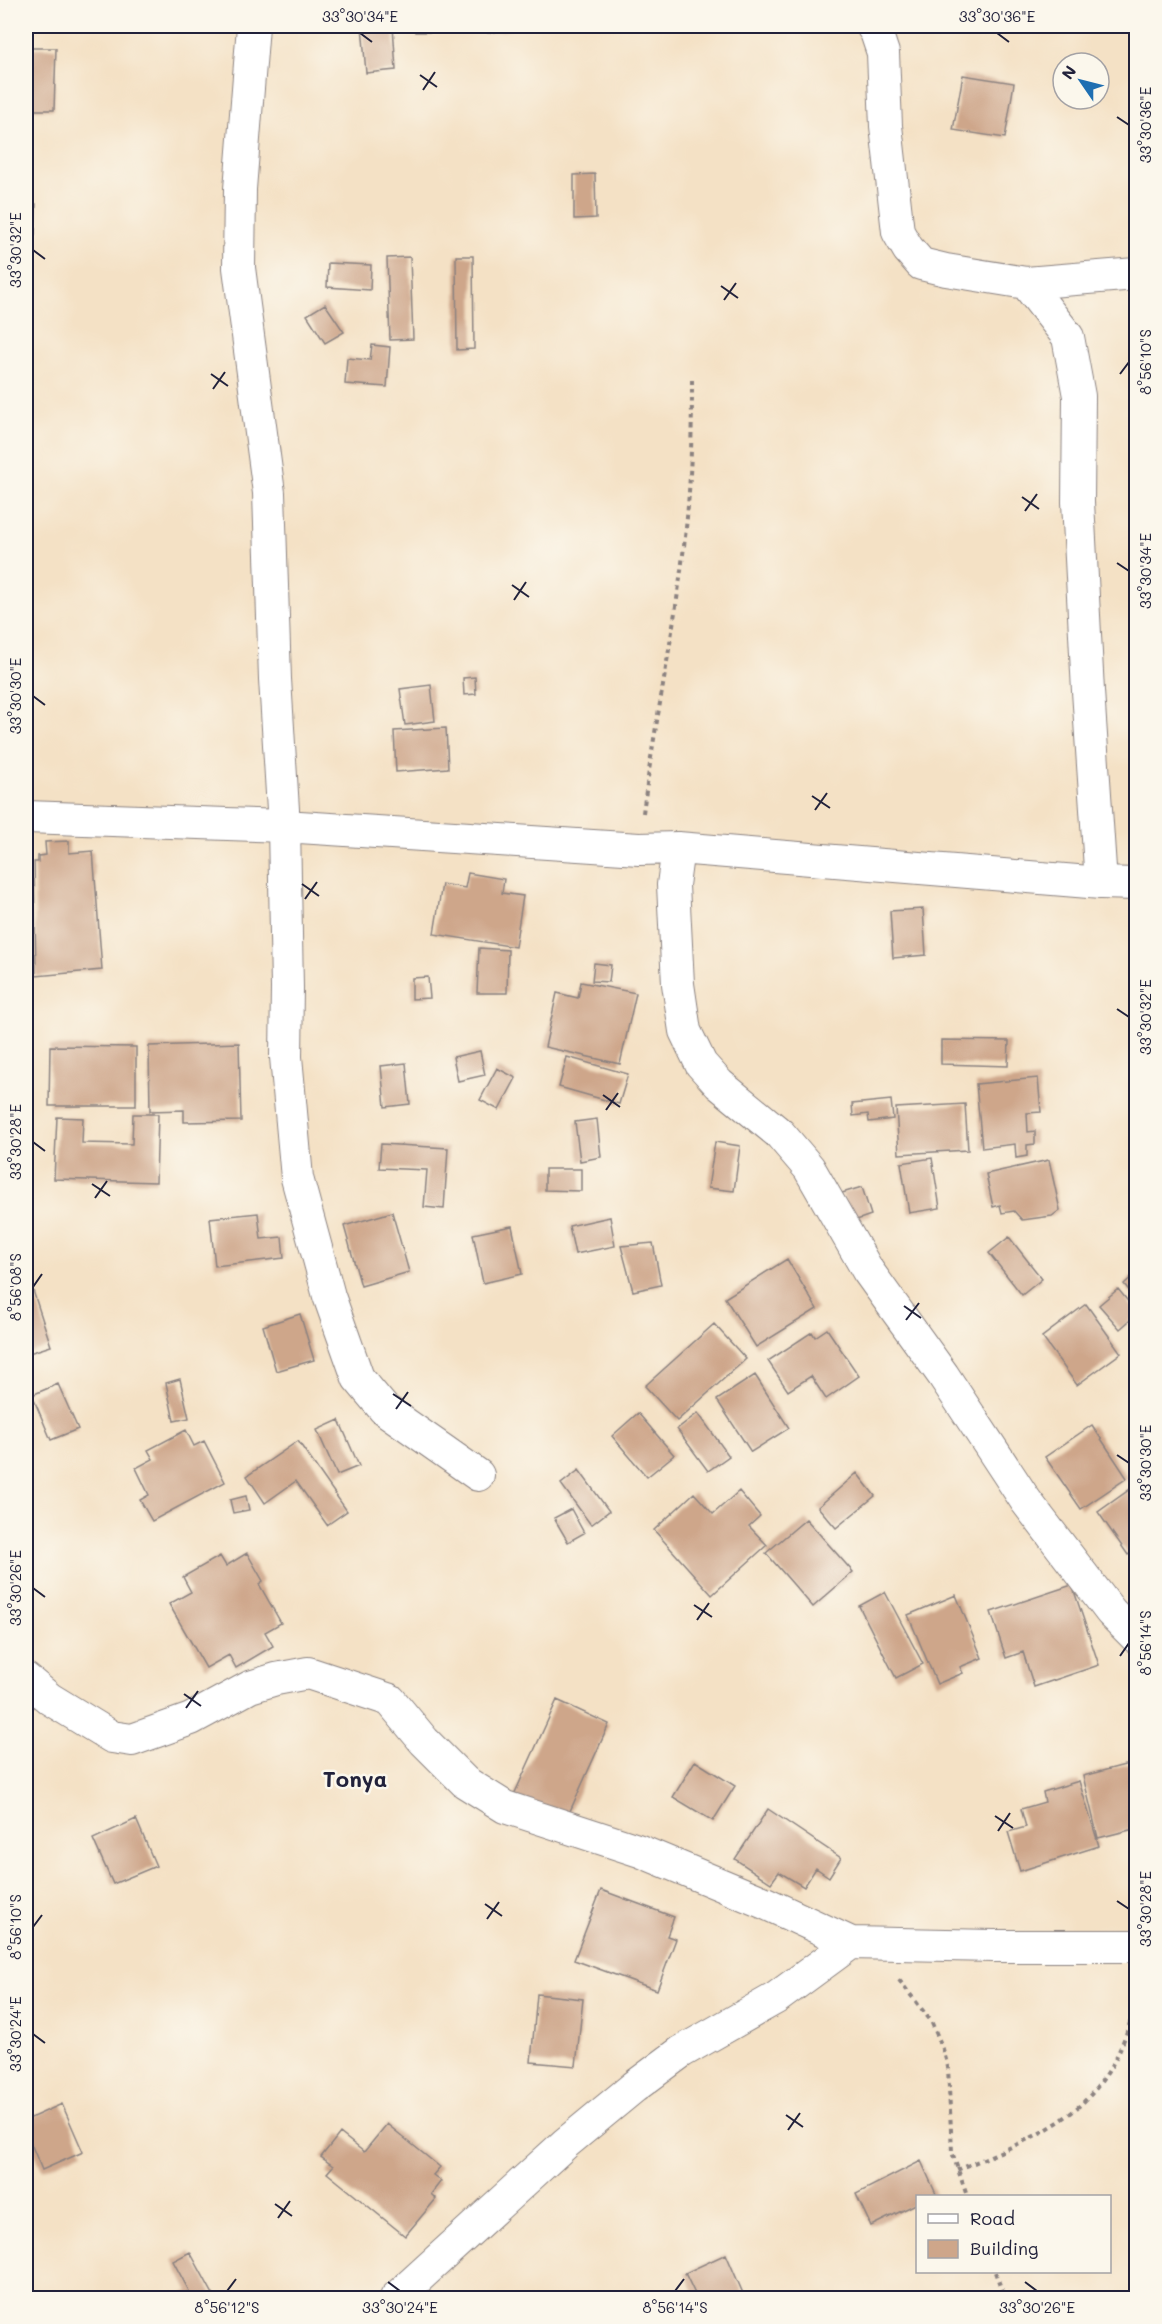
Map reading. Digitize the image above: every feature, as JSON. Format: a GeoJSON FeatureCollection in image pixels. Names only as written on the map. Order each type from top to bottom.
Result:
{"type":"FeatureCollection","features":[{"type":"Feature","properties":{"kind":"street"},"geometry":{"type":"LineString","coordinates":[[253,26],[240,189],[239,268],[269,493],[275,679],[284,826],[286,1057],[297,1178],[329,1296],[358,1378],[384,1409],[478,1474]]}},
{"type":"Feature","properties":{"kind":"street"},"geometry":{"type":"LineString","coordinates":[[872,26],[883,53],[886,126],[898,232],[908,249],[921,264],[1026,283],[1137,274]]}},
{"type":"Feature","properties":{"kind":"street"},"geometry":{"type":"LineString","coordinates":[[1026,283],[1068,337],[1078,396],[1078,502],[1101,883]]}},
{"type":"Feature","properties":{"kind":"street"},"geometry":{"type":"LineString","coordinates":[[26,817],[284,826],[639,849],[678,848],[1101,883],[1137,884]]}},
{"type":"Feature","properties":{"kind":"street"},"geometry":{"type":"LineString","coordinates":[[678,848],[673,885],[678,984],[685,1031],[701,1064],[719,1084],[780,1134],[809,1168],[868,1271],[943,1375],[1026,1501],[1111,1612],[1137,1637]]}},
{"type":"Feature","properties":{"kind":"street"},"geometry":{"type":"LineString","coordinates":[[26,1679],[50,1699],[112,1737],[132,1740],[190,1719],[250,1687],[276,1679],[308,1674],[390,1700],[424,1741],[465,1782],[505,1807],[640,1851],[860,1943],[1137,1946]]}},
{"type":"Feature","properties":{"kind":"street"},"geometry":{"type":"LineString","coordinates":[[396,2298],[557,2151],[634,2087],[681,2052],[776,1998],[860,1943]]}},
{"type":"Feature","properties":{"kind":"path"},"geometry":{"type":"LineString","coordinates":[[639,849],[653,735],[674,620],[685,537],[692,445],[692,378]]}},
{"type":"Feature","properties":{"kind":"path"},"geometry":{"type":"LineString","coordinates":[[860,1943],[931,2021],[943,2049],[948,2067],[952,2152],[967,2195]]}},
{"type":"Feature","properties":{"kind":"path"},"geometry":{"type":"LineString","coordinates":[[957,2170],[1046,2131],[1076,2111],[1098,2087],[1121,2049],[1137,2001]]}},
{"type":"Feature","properties":{"kind":"path"},"geometry":{"type":"LineString","coordinates":[[996,2273],[1005,2298]]}},
{"type":"Feature","properties":{"kind":"building"},"geometry":{"type":"Polygon","coordinates":[[[362,26],[393,26],[396,70],[366,73],[362,26]]]}},
{"type":"Feature","properties":{"kind":"building"},"geometry":{"type":"Polygon","coordinates":[[[415,26],[458,26],[458,32],[415,32],[415,26]]]}},
{"type":"Feature","properties":{"kind":"building"},"geometry":{"type":"Polygon","coordinates":[[[487,26],[511,26],[512,29],[488,33],[487,26]]]}},
{"type":"Feature","properties":{"kind":"building"},"geometry":{"type":"Polygon","coordinates":[[[26,48],[56,48],[54,110],[26,110],[26,48]]]}},
{"type":"Feature","properties":{"kind":"building"},"geometry":{"type":"Polygon","coordinates":[[[963,75],[1014,83],[1005,138],[953,130],[963,75]]]}},
{"type":"Feature","properties":{"kind":"building"},"geometry":{"type":"Polygon","coordinates":[[[595,174],[596,218],[574,219],[574,175],[595,174]]]}},
{"type":"Feature","properties":{"kind":"building"},"geometry":{"type":"Polygon","coordinates":[[[26,204],[36,204],[35,235],[26,235],[26,204]]]}},
{"type":"Feature","properties":{"kind":"building"},"geometry":{"type":"Polygon","coordinates":[[[456,256],[473,256],[474,349],[457,350],[456,256]]]}},
{"type":"Feature","properties":{"kind":"building"},"geometry":{"type":"Polygon","coordinates":[[[410,257],[413,339],[390,340],[387,258],[410,257]]]}},
{"type":"Feature","properties":{"kind":"building"},"geometry":{"type":"Polygon","coordinates":[[[328,263],[371,265],[370,290],[327,287],[328,263]]]}},
{"type":"Feature","properties":{"kind":"building"},"geometry":{"type":"Polygon","coordinates":[[[325,304],[344,332],[325,343],[307,315],[325,304]]]}},
{"type":"Feature","properties":{"kind":"building"},"geometry":{"type":"Polygon","coordinates":[[[372,345],[390,347],[387,387],[345,384],[347,358],[370,360],[372,345]]]}},
{"type":"Feature","properties":{"kind":"building"},"geometry":{"type":"Polygon","coordinates":[[[475,677],[476,694],[464,695],[463,678],[475,677]]]}},
{"type":"Feature","properties":{"kind":"building"},"geometry":{"type":"Polygon","coordinates":[[[431,685],[435,721],[405,725],[400,689],[431,685]]]}},
{"type":"Feature","properties":{"kind":"building"},"geometry":{"type":"Polygon","coordinates":[[[446,728],[448,768],[396,772],[394,731],[446,728]]]}},
{"type":"Feature","properties":{"kind":"building"},"geometry":{"type":"Polygon","coordinates":[[[69,841],[69,853],[93,851],[102,970],[36,976],[34,862],[38,862],[38,856],[46,855],[45,842],[69,841]]]}},
{"type":"Feature","properties":{"kind":"building"},"geometry":{"type":"Polygon","coordinates":[[[468,873],[504,879],[502,893],[523,896],[515,947],[434,934],[442,884],[465,888],[468,873]]]}},
{"type":"Feature","properties":{"kind":"building"},"geometry":{"type":"Polygon","coordinates":[[[26,877],[28,877],[29,964],[26,964],[26,877]]]}},
{"type":"Feature","properties":{"kind":"building"},"geometry":{"type":"Polygon","coordinates":[[[923,909],[926,955],[893,958],[890,911],[923,909]]]}},
{"type":"Feature","properties":{"kind":"building"},"geometry":{"type":"Polygon","coordinates":[[[479,948],[508,950],[507,993],[477,993],[479,948]]]}},
{"type":"Feature","properties":{"kind":"building"},"geometry":{"type":"Polygon","coordinates":[[[594,963],[611,965],[609,982],[592,981],[594,963]]]}},
{"type":"Feature","properties":{"kind":"building"},"geometry":{"type":"Polygon","coordinates":[[[428,977],[430,998],[412,999],[412,978],[428,977]]]}},
{"type":"Feature","properties":{"kind":"building"},"geometry":{"type":"Polygon","coordinates":[[[581,982],[636,993],[620,1064],[545,1047],[557,993],[578,998],[581,982]]]}},
{"type":"Feature","properties":{"kind":"building"},"geometry":{"type":"Polygon","coordinates":[[[941,1040],[1009,1041],[1008,1066],[941,1064],[941,1040]]]}},
{"type":"Feature","properties":{"kind":"building"},"geometry":{"type":"Polygon","coordinates":[[[239,1043],[241,1121],[184,1122],[184,1110],[150,1111],[149,1046],[239,1043]]]}},
{"type":"Feature","properties":{"kind":"building"},"geometry":{"type":"Polygon","coordinates":[[[50,1046],[136,1047],[136,1106],[49,1106],[50,1046]]]}},
{"type":"Feature","properties":{"kind":"building"},"geometry":{"type":"Polygon","coordinates":[[[480,1051],[485,1075],[458,1081],[453,1057],[480,1051]]]}},
{"type":"Feature","properties":{"kind":"building"},"geometry":{"type":"Polygon","coordinates":[[[567,1057],[628,1074],[619,1104],[559,1087],[567,1057]]]}},
{"type":"Feature","properties":{"kind":"building"},"geometry":{"type":"Polygon","coordinates":[[[406,1063],[410,1104],[385,1107],[381,1066],[406,1063]]]}},
{"type":"Feature","properties":{"kind":"building"},"geometry":{"type":"Polygon","coordinates":[[[497,1068],[516,1078],[499,1110],[480,1100],[497,1068]]]}},
{"type":"Feature","properties":{"kind":"building"},"geometry":{"type":"Polygon","coordinates":[[[1038,1078],[1041,1112],[1027,1113],[1028,1132],[1035,1131],[1035,1144],[1027,1145],[1027,1156],[1016,1158],[1015,1144],[982,1148],[976,1084],[1038,1078]]]}},
{"type":"Feature","properties":{"kind":"building"},"geometry":{"type":"Polygon","coordinates":[[[891,1100],[893,1119],[869,1122],[868,1114],[853,1116],[852,1104],[891,1100]]]}},
{"type":"Feature","properties":{"kind":"building"},"geometry":{"type":"Polygon","coordinates":[[[965,1104],[968,1150],[899,1154],[896,1108],[965,1104]]]}},
{"type":"Feature","properties":{"kind":"building"},"geometry":{"type":"Polygon","coordinates":[[[133,1114],[158,1114],[156,1182],[54,1179],[57,1117],[83,1118],[82,1143],[132,1144],[133,1114]]]}},
{"type":"Feature","properties":{"kind":"building"},"geometry":{"type":"Polygon","coordinates":[[[597,1119],[601,1157],[580,1161],[575,1122],[597,1119]]]}},
{"type":"Feature","properties":{"kind":"building"},"geometry":{"type":"Polygon","coordinates":[[[715,1142],[740,1146],[734,1191],[708,1188],[715,1142]]]}},
{"type":"Feature","properties":{"kind":"building"},"geometry":{"type":"Polygon","coordinates":[[[381,1144],[448,1148],[444,1209],[424,1207],[427,1170],[379,1168],[381,1144]]]}},
{"type":"Feature","properties":{"kind":"building"},"geometry":{"type":"Polygon","coordinates":[[[932,1158],[940,1208],[909,1213],[901,1163],[932,1158]]]}},
{"type":"Feature","properties":{"kind":"building"},"geometry":{"type":"Polygon","coordinates":[[[1049,1160],[1060,1210],[1052,1216],[1022,1220],[1014,1211],[1002,1213],[1000,1205],[993,1207],[986,1174],[1049,1160]]]}},
{"type":"Feature","properties":{"kind":"building"},"geometry":{"type":"Polygon","coordinates":[[[545,1169],[581,1169],[581,1191],[545,1190],[545,1169]]]}},
{"type":"Feature","properties":{"kind":"building"},"geometry":{"type":"Polygon","coordinates":[[[862,1187],[871,1215],[851,1222],[842,1193],[862,1187]]]}},
{"type":"Feature","properties":{"kind":"building"},"geometry":{"type":"Polygon","coordinates":[[[392,1212],[409,1272],[361,1286],[344,1226],[392,1212]]]}},
{"type":"Feature","properties":{"kind":"building"},"geometry":{"type":"Polygon","coordinates":[[[258,1213],[261,1239],[282,1237],[284,1258],[215,1266],[210,1218],[258,1213]]]}},
{"type":"Feature","properties":{"kind":"building"},"geometry":{"type":"Polygon","coordinates":[[[610,1217],[615,1246],[575,1254],[569,1226],[610,1217]]]}},
{"type":"Feature","properties":{"kind":"building"},"geometry":{"type":"Polygon","coordinates":[[[512,1226],[522,1274],[483,1283],[473,1234],[512,1226]]]}},
{"type":"Feature","properties":{"kind":"building"},"geometry":{"type":"Polygon","coordinates":[[[1009,1237],[1042,1279],[1022,1295],[989,1253],[1009,1237]]]}},
{"type":"Feature","properties":{"kind":"building"},"geometry":{"type":"Polygon","coordinates":[[[653,1243],[661,1285],[633,1291],[621,1246],[653,1243]]]}},
{"type":"Feature","properties":{"kind":"building"},"geometry":{"type":"Polygon","coordinates":[[[787,1259],[817,1309],[756,1347],[725,1298],[787,1259]]]}},
{"type":"Feature","properties":{"kind":"building"},"geometry":{"type":"Polygon","coordinates":[[[26,1269],[51,1346],[26,1354],[26,1269]]]}},
{"type":"Feature","properties":{"kind":"building"},"geometry":{"type":"Polygon","coordinates":[[[1136,1273],[1136,1299],[1124,1284],[1136,1273]]]}},
{"type":"Feature","properties":{"kind":"building"},"geometry":{"type":"Polygon","coordinates":[[[1118,1289],[1136,1311],[1136,1315],[1120,1329],[1099,1305],[1118,1289]]]}},
{"type":"Feature","properties":{"kind":"building"},"geometry":{"type":"Polygon","coordinates":[[[1086,1304],[1121,1353],[1077,1385],[1042,1337],[1086,1304]]]}},
{"type":"Feature","properties":{"kind":"building"},"geometry":{"type":"Polygon","coordinates":[[[300,1314],[314,1360],[276,1371],[263,1326],[300,1314]]]}},
{"type":"Feature","properties":{"kind":"building"},"geometry":{"type":"Polygon","coordinates":[[[714,1324],[746,1359],[677,1421],[645,1386],[714,1324]]]}},
{"type":"Feature","properties":{"kind":"building"},"geometry":{"type":"Polygon","coordinates":[[[827,1329],[859,1376],[826,1399],[811,1376],[788,1391],[768,1361],[812,1332],[815,1337],[827,1329]]]}},
{"type":"Feature","properties":{"kind":"building"},"geometry":{"type":"Polygon","coordinates":[[[755,1375],[789,1428],[751,1452],[717,1400],[755,1375]]]}},
{"type":"Feature","properties":{"kind":"building"},"geometry":{"type":"Polygon","coordinates":[[[180,1379],[189,1418],[174,1421],[166,1383],[180,1379]]]}},
{"type":"Feature","properties":{"kind":"building"},"geometry":{"type":"Polygon","coordinates":[[[58,1384],[78,1429],[51,1440],[32,1395],[58,1384]]]}},
{"type":"Feature","properties":{"kind":"building"},"geometry":{"type":"Polygon","coordinates":[[[638,1413],[674,1455],[647,1477],[612,1436],[638,1413]]]}},
{"type":"Feature","properties":{"kind":"building"},"geometry":{"type":"Polygon","coordinates":[[[698,1413],[729,1456],[708,1471],[677,1429],[698,1413]]]}},
{"type":"Feature","properties":{"kind":"building"},"geometry":{"type":"Polygon","coordinates":[[[339,1420],[359,1466],[337,1475],[317,1430],[339,1420]]]}},
{"type":"Feature","properties":{"kind":"building"},"geometry":{"type":"Polygon","coordinates":[[[1092,1425],[1127,1478],[1081,1509],[1045,1457],[1092,1425]]]}},
{"type":"Feature","properties":{"kind":"building"},"geometry":{"type":"Polygon","coordinates":[[[186,1430],[194,1446],[204,1441],[225,1482],[152,1521],[140,1500],[149,1495],[136,1468],[153,1459],[148,1450],[186,1430]]]}},
{"type":"Feature","properties":{"kind":"building"},"geometry":{"type":"Polygon","coordinates":[[[298,1441],[347,1511],[327,1525],[296,1481],[265,1503],[247,1476],[298,1441]]]}},
{"type":"Feature","properties":{"kind":"building"},"geometry":{"type":"Polygon","coordinates":[[[579,1470],[609,1511],[591,1525],[561,1484],[579,1470]]]}},
{"type":"Feature","properties":{"kind":"building"},"geometry":{"type":"Polygon","coordinates":[[[857,1473],[875,1496],[836,1528],[818,1507],[857,1473]]]}},
{"type":"Feature","properties":{"kind":"building"},"geometry":{"type":"Polygon","coordinates":[[[1136,1485],[1136,1549],[1128,1555],[1098,1512],[1136,1485]]]}},
{"type":"Feature","properties":{"kind":"building"},"geometry":{"type":"Polygon","coordinates":[[[739,1491],[760,1516],[749,1526],[767,1545],[712,1595],[654,1530],[694,1493],[713,1514],[739,1491]]]}},
{"type":"Feature","properties":{"kind":"building"},"geometry":{"type":"Polygon","coordinates":[[[246,1496],[249,1510],[233,1513],[230,1500],[246,1496]]]}},
{"type":"Feature","properties":{"kind":"building"},"geometry":{"type":"Polygon","coordinates":[[[571,1509],[584,1533],[568,1542],[554,1518],[571,1509]]]}},
{"type":"Feature","properties":{"kind":"building"},"geometry":{"type":"Polygon","coordinates":[[[806,1519],[853,1572],[813,1607],[766,1553],[806,1519]]]}},
{"type":"Feature","properties":{"kind":"building"},"geometry":{"type":"Polygon","coordinates":[[[247,1553],[263,1581],[259,1584],[281,1623],[265,1632],[273,1646],[236,1668],[229,1655],[206,1668],[169,1604],[191,1592],[183,1577],[220,1556],[226,1566],[247,1553]]]}},
{"type":"Feature","properties":{"kind":"building"},"geometry":{"type":"Polygon","coordinates":[[[1072,1585],[1099,1665],[1034,1687],[1023,1652],[1006,1658],[991,1612],[1072,1585]]]}},
{"type":"Feature","properties":{"kind":"building"},"geometry":{"type":"Polygon","coordinates":[[[885,1592],[923,1664],[896,1678],[859,1606],[885,1592]]]}},
{"type":"Feature","properties":{"kind":"building"},"geometry":{"type":"Polygon","coordinates":[[[956,1595],[982,1658],[960,1667],[963,1673],[937,1684],[908,1615],[956,1595]]]}},
{"type":"Feature","properties":{"kind":"building"},"geometry":{"type":"Polygon","coordinates":[[[557,1700],[609,1724],[566,1820],[513,1797],[557,1700]]]}},
{"type":"Feature","properties":{"kind":"building"},"geometry":{"type":"Polygon","coordinates":[[[695,1761],[735,1786],[713,1821],[673,1797],[695,1761]]]}},
{"type":"Feature","properties":{"kind":"building"},"geometry":{"type":"Polygon","coordinates":[[[1136,1762],[1136,1837],[1134,1829],[1098,1838],[1083,1776],[1136,1762]]]}},
{"type":"Feature","properties":{"kind":"building"},"geometry":{"type":"Polygon","coordinates":[[[1079,1781],[1099,1846],[1020,1871],[1008,1832],[1026,1827],[1021,1809],[1045,1802],[1043,1792],[1079,1781]]]}},
{"type":"Feature","properties":{"kind":"building"},"geometry":{"type":"Polygon","coordinates":[[[768,1809],[841,1858],[829,1877],[816,1868],[804,1887],[779,1872],[771,1883],[735,1859],[768,1809]]]}},
{"type":"Feature","properties":{"kind":"building"},"geometry":{"type":"Polygon","coordinates":[[[136,1819],[156,1866],[113,1884],[93,1839],[136,1819]]]}},
{"type":"Feature","properties":{"kind":"building"},"geometry":{"type":"Polygon","coordinates":[[[601,1890],[674,1917],[667,1936],[676,1939],[657,1990],[574,1960],[601,1890]]]}},
{"type":"Feature","properties":{"kind":"building"},"geometry":{"type":"Polygon","coordinates":[[[537,1994],[583,1999],[576,2066],[531,2062],[537,1994]]]}},
{"type":"Feature","properties":{"kind":"building"},"geometry":{"type":"Polygon","coordinates":[[[62,2104],[83,2152],[42,2170],[26,2132],[26,2120],[62,2104]]]}},
{"type":"Feature","properties":{"kind":"building"},"geometry":{"type":"Polygon","coordinates":[[[387,2124],[440,2167],[433,2175],[441,2181],[431,2194],[436,2199],[405,2236],[327,2173],[333,2166],[321,2157],[340,2133],[364,2152],[387,2124]]]}},
{"type":"Feature","properties":{"kind":"building"},"geometry":{"type":"Polygon","coordinates":[[[921,2161],[936,2194],[916,2195],[916,2204],[871,2226],[856,2194],[921,2161]]]}},
{"type":"Feature","properties":{"kind":"building"},"geometry":{"type":"Polygon","coordinates":[[[190,2252],[215,2298],[175,2298],[189,2291],[173,2261],[190,2252]]]}},
{"type":"Feature","properties":{"kind":"building"},"geometry":{"type":"Polygon","coordinates":[[[726,2254],[745,2298],[697,2298],[685,2273],[726,2254]]]}},
{"type":"Feature","properties":{"kind":"district","name":"Tonya"},"geometry":{"type":"Point","coordinates":[355,1778]}}]}
